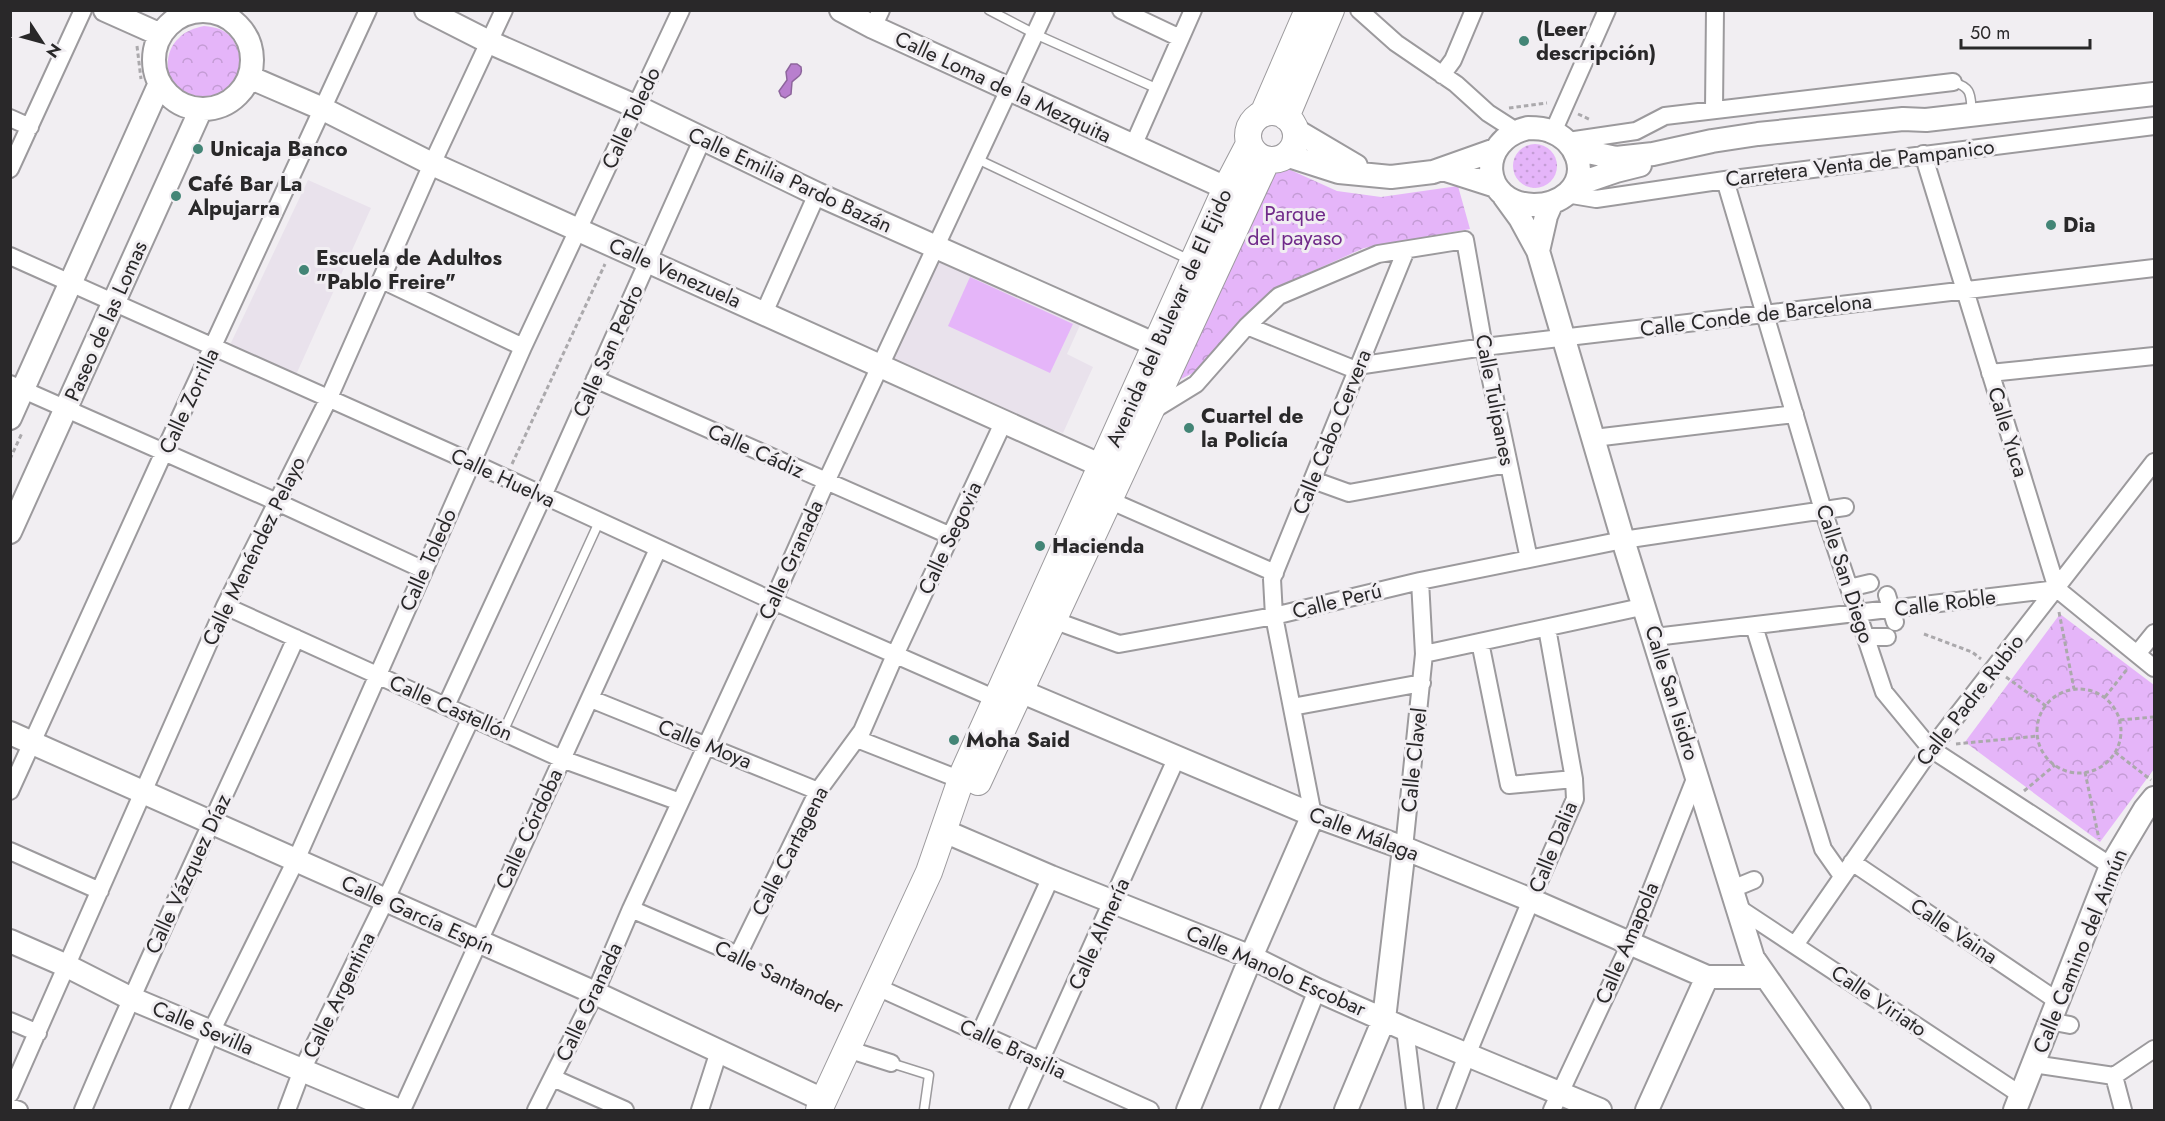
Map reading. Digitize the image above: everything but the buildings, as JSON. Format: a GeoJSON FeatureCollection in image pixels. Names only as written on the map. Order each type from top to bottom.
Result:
{"type":"FeatureCollection","features":[{"type":"Feature","properties":{"kind":"main road","name":"Avenida del Bulevar de El Ejido"},"geometry":{"type":"LineString","coordinates":[[929,872],[974,748],[1053,620],[1099,496],[1102,466],[1226,188],[1267,153],[1294,144],[1281,121],[1308,10]]}},
{"type":"Feature","properties":{"kind":"main road","name":"Avenida del Bulevar de El Ejido"},"geometry":{"type":"LineString","coordinates":[[1281,121],[1330,10]]}},
{"type":"Feature","properties":{"kind":"main road","name":"Avenida del Bulevar de El Ejido"},"geometry":{"type":"LineString","coordinates":[[1267,153],[1248,137],[1252,123],[1281,121]]}},
{"type":"Feature","properties":{"kind":"main road","name":"Avenida del Bulevar de El Ejido"},"geometry":{"type":"LineString","coordinates":[[821,1105],[929,872],[972,796],[1008,695],[1099,496],[1148,412],[1267,153]]}},
{"type":"Feature","properties":{"kind":"street"},"geometry":{"type":"LineString","coordinates":[[10,169],[82,10]]}},
{"type":"Feature","properties":{"kind":"street"},"geometry":{"type":"LineString","coordinates":[[105,10],[161,35]]}},
{"type":"Feature","properties":{"kind":"street","name":"Calle Zorrilla"},"geometry":{"type":"LineString","coordinates":[[10,791],[368,10]]}},
{"type":"Feature","properties":{"kind":"street","name":"Calle Menéndez Pelayo"},"geometry":{"type":"LineString","coordinates":[[10,1094],[225,606],[328,399],[432,164],[504,10]]}},
{"type":"Feature","properties":{"kind":"street","name":"Calle Loma de la Mezquita"},"geometry":{"type":"LineString","coordinates":[[841,10],[877,19],[1009,89],[1226,188]]}},
{"type":"Feature","properties":{"kind":"street","name":"Calle Granada"},"geometry":{"type":"LineString","coordinates":[[536,1110],[595,993],[631,909],[879,365],[1046,10]]}},
{"type":"Feature","properties":{"kind":"street"},"geometry":{"type":"LineString","coordinates":[[1121,10],[1180,38]]}},
{"type":"Feature","properties":{"kind":"street"},"geometry":{"type":"LineString","coordinates":[[1133,146],[1193,10]]}},
{"type":"Feature","properties":{"kind":"street"},"geometry":{"type":"LineString","coordinates":[[1359,10],[1396,43],[1456,84],[1488,113],[1516,131]]}},
{"type":"Feature","properties":{"kind":"street"},"geometry":{"type":"LineString","coordinates":[[1442,75],[1453,60],[1474,10]]}},
{"type":"Feature","properties":{"kind":"street"},"geometry":{"type":"LineString","coordinates":[[1565,141],[1607,10]]}},
{"type":"Feature","properties":{"kind":"street"},"geometry":{"type":"LineString","coordinates":[[1714,109],[1715,10]]}},
{"type":"Feature","properties":{"kind":"street"},"geometry":{"type":"LineString","coordinates":[[203,11],[220,12],[233,21],[247,39],[252,62],[249,77],[242,90],[231,101],[217,108],[201,110],[184,106],[170,97],[160,83],[155,68],[155,51],[161,35],[172,22],[186,14],[203,11]]}},
{"type":"Feature","properties":{"kind":"street","name":"Calle Emilia Pardo Bazán"},"geometry":{"type":"LineString","coordinates":[[430,11],[489,42],[637,107],[817,194],[1156,345]]}},
{"type":"Feature","properties":{"kind":"street","name":"Calle Toledo"},"geometry":{"type":"LineString","coordinates":[[179,1110],[211,1032],[296,860],[523,347],[637,107],[676,12]]}},
{"type":"Feature","properties":{"kind":"street","name":"Calle Venezuela"},"geometry":{"type":"LineString","coordinates":[[249,77],[323,109],[432,164],[1102,466]]}},
{"type":"Feature","properties":{"kind":"street"},"geometry":{"type":"LineString","coordinates":[[1565,141],[1636,131],[1665,116],[1953,82]]}},
{"type":"Feature","properties":{"kind":"street"},"geometry":{"type":"LineString","coordinates":[[10,418],[17,387],[71,283],[160,83]]}},
{"type":"Feature","properties":{"kind":"street","name":"Carretera Venta de Pampanico"},"geometry":{"type":"LineString","coordinates":[[1565,141],[1616,158],[1653,154],[1758,134],[1903,119],[1926,120],[2154,94]]}},
{"type":"Feature","properties":{"kind":"street","name":"Paseo de las Lomas"},"geometry":{"type":"LineString","coordinates":[[10,532],[201,110]]}},
{"type":"Feature","properties":{"kind":"street"},"geometry":{"type":"LineString","coordinates":[[10,118],[30,127]]}},
{"type":"Feature","properties":{"kind":"street","name":"Carretera Venta de Pampanico"},"geometry":{"type":"LineString","coordinates":[[1564,194],[1616,171],[1645,164],[1904,128],[1926,120]]}},
{"type":"Feature","properties":{"kind":"street"},"geometry":{"type":"LineString","coordinates":[[1281,121],[1331,153],[1371,174]]}},
{"type":"Feature","properties":{"kind":"street","name":"Carretera Venta de Pampanico"},"geometry":{"type":"LineString","coordinates":[[1564,194],[1596,199],[1923,154],[2154,126]]}},
{"type":"Feature","properties":{"kind":"street"},"geometry":{"type":"LineString","coordinates":[[1443,169],[1500,191],[1516,202],[1527,205],[1564,194],[1579,171],[1578,160],[1565,141],[1542,128],[1516,131],[1502,140],[1490,164],[1491,175],[1500,191]]}},
{"type":"Feature","properties":{"kind":"street","name":"Calle San Pedro"},"geometry":{"type":"LineString","coordinates":[[446,706],[543,496],[702,140]]}},
{"type":"Feature","properties":{"kind":"street"},"geometry":{"type":"LineString","coordinates":[[1267,153],[1339,172],[1391,177],[1433,172],[1495,150]]}},
{"type":"Feature","properties":{"kind":"street","name":"Calle Yuca"},"geometry":{"type":"LineString","coordinates":[[1923,154],[2057,589]]}},
{"type":"Feature","properties":{"kind":"street","name":"Calle San Diego"},"geometry":{"type":"LineString","coordinates":[[1725,180],[1823,510],[1884,692],[1931,749],[2111,866]]}},
{"type":"Feature","properties":{"kind":"street","name":"Calle San Isidro"},"geometry":{"type":"LineString","coordinates":[[1500,191],[1520,218],[1538,251],[1623,540],[1646,606],[1753,958],[1859,1110]]}},
{"type":"Feature","properties":{"kind":"street"},"geometry":{"type":"LineString","coordinates":[[764,313],[817,194]]}},
{"type":"Feature","properties":{"kind":"street","name":"Calle San Isidro"},"geometry":{"type":"LineString","coordinates":[[1538,251],[1546,216],[1564,194]]}},
{"type":"Feature","properties":{"kind":"street","name":"Calle Tulipanes"},"geometry":{"type":"LineString","coordinates":[[1406,250],[1465,240],[1484,347],[1529,559]]}},
{"type":"Feature","properties":{"kind":"street"},"geometry":{"type":"LineString","coordinates":[[1148,412],[1197,384],[1246,326],[1279,296],[1378,255],[1406,250]]}},
{"type":"Feature","properties":{"kind":"street","name":"Calle Cabo Cervera"},"geometry":{"type":"LineString","coordinates":[[1313,815],[1274,616],[1272,579],[1406,250]]}},
{"type":"Feature","properties":{"kind":"street","name":"Calle Huelva"},"geometry":{"type":"LineString","coordinates":[[10,256],[895,655],[1008,695]]}},
{"type":"Feature","properties":{"kind":"street","name":"Calle Conde de Barcelona"},"geometry":{"type":"LineString","coordinates":[[1357,366],[1564,337],[2154,268]]}},
{"type":"Feature","properties":{"kind":"street"},"geometry":{"type":"LineString","coordinates":[[381,280],[523,347]]}},
{"type":"Feature","properties":{"kind":"street"},"geometry":{"type":"LineString","coordinates":[[1246,326],[1351,368],[1357,366]]}},
{"type":"Feature","properties":{"kind":"street"},"geometry":{"type":"LineString","coordinates":[[1990,372],[2154,356]]}},
{"type":"Feature","properties":{"kind":"street","name":"Calle Cádiz"},"geometry":{"type":"LineString","coordinates":[[595,379],[951,536]]}},
{"type":"Feature","properties":{"kind":"street"},"geometry":{"type":"LineString","coordinates":[[17,387],[424,570]]}},
{"type":"Feature","properties":{"kind":"street"},"geometry":{"type":"LineString","coordinates":[[1594,438],[1795,414]]}},
{"type":"Feature","properties":{"kind":"street","name":"Calle Segovia"},"geometry":{"type":"LineString","coordinates":[[895,655],[1004,421]]}},
{"type":"Feature","properties":{"kind":"street","name":"Calle Padre Rubio"},"geometry":{"type":"LineString","coordinates":[[1795,945],[1931,749],[2154,462]]}},
{"type":"Feature","properties":{"kind":"street"},"geometry":{"type":"LineString","coordinates":[[1313,480],[1348,493],[1508,464]]}},
{"type":"Feature","properties":{"kind":"street"},"geometry":{"type":"LineString","coordinates":[[1099,496],[1275,573]]}},
{"type":"Feature","properties":{"kind":"street","name":"Calle Perú"},"geometry":{"type":"LineString","coordinates":[[1053,620],[1119,644],[1274,616],[1420,580],[1623,540],[1845,507]]}},
{"type":"Feature","properties":{"kind":"street","name":"Calle Córdoba"},"geometry":{"type":"LineString","coordinates":[[402,1110],[658,549]]}},
{"type":"Feature","properties":{"kind":"street","name":"Calle Clavel"},"geometry":{"type":"LineString","coordinates":[[1346,1110],[1384,1019],[1422,683],[1424,654],[1420,580]]}},
{"type":"Feature","properties":{"kind":"street"},"geometry":{"type":"LineString","coordinates":[[1849,588],[1870,583]]}},
{"type":"Feature","properties":{"kind":"street"},"geometry":{"type":"LineString","coordinates":[[2057,589],[2154,668]]}},
{"type":"Feature","properties":{"kind":"street","name":"Calle Roble"},"geometry":{"type":"LineString","coordinates":[[1655,637],[2057,589]]}},
{"type":"Feature","properties":{"kind":"street","name":"Calle Castellón"},"geometry":{"type":"LineString","coordinates":[[225,606],[562,759],[680,802]]}},
{"type":"Feature","properties":{"kind":"street"},"geometry":{"type":"LineString","coordinates":[[1424,654],[1646,606]]}},
{"type":"Feature","properties":{"kind":"street"},"geometry":{"type":"LineString","coordinates":[[1754,626],[1823,849],[1847,869]]}},
{"type":"Feature","properties":{"kind":"street","name":"Calle Dalia"},"geometry":{"type":"LineString","coordinates":[[1446,1110],[1531,900],[1575,800],[1574,779],[1547,628]]}},
{"type":"Feature","properties":{"kind":"street"},"geometry":{"type":"LineString","coordinates":[[2137,654],[2154,633]]}},
{"type":"Feature","properties":{"kind":"street"},"geometry":{"type":"LineString","coordinates":[[1866,637],[1887,637]]}},
{"type":"Feature","properties":{"kind":"street","name":"Calle Vázquez Díaz"},"geometry":{"type":"LineString","coordinates":[[82,1110],[130,998],[296,638]]}},
{"type":"Feature","properties":{"kind":"street"},"geometry":{"type":"LineString","coordinates":[[1480,642],[1509,785],[1574,779]]}},
{"type":"Feature","properties":{"kind":"street","name":"Calle Cartagena"},"geometry":{"type":"LineString","coordinates":[[738,955],[818,791],[862,731],[895,655]]}},
{"type":"Feature","properties":{"kind":"street"},"geometry":{"type":"LineString","coordinates":[[1292,707],[1422,683]]}},
{"type":"Feature","properties":{"kind":"street","name":"Calle Málaga"},"geometry":{"type":"LineString","coordinates":[[1008,695],[1177,757],[1313,815],[1404,848],[1531,900],[1707,977]]}},
{"type":"Feature","properties":{"kind":"street","name":"Calle Moya"},"geometry":{"type":"LineString","coordinates":[[591,699],[707,744],[818,791]]}},
{"type":"Feature","properties":{"kind":"street","name":"Calle Argentina"},"geometry":{"type":"LineString","coordinates":[[287,1110],[302,1070],[471,718]]}},
{"type":"Feature","properties":{"kind":"street","name":"Calle García Espín"},"geometry":{"type":"LineString","coordinates":[[10,733],[595,993],[718,1051],[821,1105]]}},
{"type":"Feature","properties":{"kind":"street"},"geometry":{"type":"LineString","coordinates":[[857,738],[961,780]]}},
{"type":"Feature","properties":{"kind":"street","name":"Avenida del Bulevar de El Ejido"},"geometry":{"type":"LineString","coordinates":[[951,834],[965,792],[974,748]]}},
{"type":"Feature","properties":{"kind":"street","name":"Calle Almería"},"geometry":{"type":"LineString","coordinates":[[1018,1110],[1177,757]]}},
{"type":"Feature","properties":{"kind":"street","name":"Calle Amapola"},"geometry":{"type":"LineString","coordinates":[[1555,1102],[1630,944],[1697,774]]}},
{"type":"Feature","properties":{"kind":"street","name":"Calle Camino del Aimún"},"geometry":{"type":"LineString","coordinates":[[2018,1103],[2033,1064],[2059,1016],[2111,866],[2151,808]]}},
{"type":"Feature","properties":{"kind":"street"},"geometry":{"type":"LineString","coordinates":[[1188,1110],[1313,815]]}},
{"type":"Feature","properties":{"kind":"street","name":"Calle Manolo Escobar"},"geometry":{"type":"LineString","coordinates":[[951,834],[1051,877],[1251,957],[1317,990],[1467,1055],[1555,1102],[1600,1110]]}},
{"type":"Feature","properties":{"kind":"street"},"geometry":{"type":"LineString","coordinates":[[10,851],[100,891]]}},
{"type":"Feature","properties":{"kind":"street","name":"Calle Vaina"},"geometry":{"type":"LineString","coordinates":[[1847,869],[2059,1016]]}},
{"type":"Feature","properties":{"kind":"street"},"geometry":{"type":"LineString","coordinates":[[980,1033],[1051,877]]}},
{"type":"Feature","properties":{"kind":"street"},"geometry":{"type":"LineString","coordinates":[[1734,898],[1754,880]]}},
{"type":"Feature","properties":{"kind":"street","name":"Calle Viriato"},"geometry":{"type":"LineString","coordinates":[[1734,898],[1795,945],[2018,1103]]}},
{"type":"Feature","properties":{"kind":"street","name":"Calle Santander"},"geometry":{"type":"LineString","coordinates":[[631,909],[738,955]]}},
{"type":"Feature","properties":{"kind":"street","name":"Calle Sevilla"},"geometry":{"type":"LineString","coordinates":[[10,941],[67,966],[130,998],[397,1110]]}},
{"type":"Feature","properties":{"kind":"street"},"geometry":{"type":"LineString","coordinates":[[1647,1110],[1707,977],[1766,977]]}},
{"type":"Feature","properties":{"kind":"street","name":"Calle Brasilia"},"geometry":{"type":"LineString","coordinates":[[876,987],[1150,1110]]}},
{"type":"Feature","properties":{"kind":"street"},"geometry":{"type":"LineString","coordinates":[[1269,1110],[1317,990]]}},
{"type":"Feature","properties":{"kind":"street"},"geometry":{"type":"LineString","coordinates":[[10,1021],[38,1033]]}},
{"type":"Feature","properties":{"kind":"street"},"geometry":{"type":"LineString","coordinates":[[1405,1029],[1415,1110]]}},
{"type":"Feature","properties":{"kind":"street"},"geometry":{"type":"LineString","coordinates":[[847,1049],[891,1063]]}},
{"type":"Feature","properties":{"kind":"street"},"geometry":{"type":"LineString","coordinates":[[2033,1064],[2114,1076],[2146,1049]]}},
{"type":"Feature","properties":{"kind":"street"},"geometry":{"type":"LineString","coordinates":[[700,1110],[718,1051]]}},
{"type":"Feature","properties":{"kind":"street"},"geometry":{"type":"LineString","coordinates":[[2114,1076],[2123,1110]]}},
{"type":"Feature","properties":{"kind":"street"},"geometry":{"type":"LineString","coordinates":[[553,1078],[625,1110]]}},
{"type":"Feature","properties":{"kind":"street"},"geometry":{"type":"LineString","coordinates":[[10,1107],[19,1110]]}},
{"type":"Feature","properties":{"kind":"lane"},"geometry":{"type":"LineString","coordinates":[[989,10],[1035,34],[1158,89]]}},
{"type":"Feature","properties":{"kind":"lane"},"geometry":{"type":"LineString","coordinates":[[1953,82],[1964,85],[1970,92],[1972,115]]}},
{"type":"Feature","properties":{"kind":"lane"},"geometry":{"type":"LineString","coordinates":[[977,159],[1193,261]]}},
{"type":"Feature","properties":{"kind":"lane"},"geometry":{"type":"LineString","coordinates":[[503,732],[599,522]]}},
{"type":"Feature","properties":{"kind":"lane"},"geometry":{"type":"LineString","coordinates":[[891,1063],[929,1075],[924,1110]]}},
{"type":"Feature","properties":{"kind":"path"},"geometry":{"type":"LineString","coordinates":[[1509,108],[1554,102]]}},
{"type":"Feature","properties":{"kind":"path"},"geometry":{"type":"LineString","coordinates":[[1576,113],[1593,121]]}},
{"type":"Feature","properties":{"kind":"path"},"geometry":{"type":"LineString","coordinates":[[505,479],[614,246]]}},
{"type":"Feature","properties":{"kind":"path"},"geometry":{"type":"LineString","coordinates":[[2057,589],[2074,689]]}},
{"type":"Feature","properties":{"kind":"path"},"geometry":{"type":"LineString","coordinates":[[1924,634],[1972,652],[2046,706]]}},
{"type":"Feature","properties":{"kind":"path"},"geometry":{"type":"LineString","coordinates":[[2104,697],[2137,654]]}},
{"type":"Feature","properties":{"kind":"path"},"geometry":{"type":"LineString","coordinates":[[2074,689],[2085,689],[2104,697],[2114,707],[2120,720],[2121,731],[2115,752],[2102,765],[2085,772],[2064,770],[2055,765],[2046,757],[2038,735],[2038,725],[2046,706],[2054,698],[2074,689]]}},
{"type":"Feature","properties":{"kind":"path"},"geometry":{"type":"LineString","coordinates":[[2120,720],[2154,717]]}},
{"type":"Feature","properties":{"kind":"path"},"geometry":{"type":"LineString","coordinates":[[1931,749],[1965,742],[2038,735]]}},
{"type":"Feature","properties":{"kind":"path"},"geometry":{"type":"LineString","coordinates":[[2115,752],[2154,783]]}},
{"type":"Feature","properties":{"kind":"path"},"geometry":{"type":"LineString","coordinates":[[2012,802],[2055,765]]}},
{"type":"Feature","properties":{"kind":"path"},"geometry":{"type":"LineString","coordinates":[[2085,772],[2100,842],[2111,866]]}},
{"type":"Feature","properties":{"kind":"path","name":"Calle Santander"},"geometry":{"type":"LineString","coordinates":[[738,955],[776,971],[784,983],[861,1017]]}},
{"type":"Feature","properties":{"kind":"shaded area"},"geometry":{"type":"Polygon","coordinates":[[[791,64],[801,67],[801,72],[800,76],[792,82],[791,94],[785,98],[779,91],[787,80],[786,72],[791,64]]]}},
{"type":"Feature","properties":{"kind":"shaded area","name":"Escuela de Adultos \"Pablo Freire\""},"geometry":{"type":"Polygon","coordinates":[[[308,180],[371,208],[295,377],[229,347],[308,180]]]}},
{"type":"Feature","properties":{"kind":"shaded area"},"geometry":{"type":"Polygon","coordinates":[[[936,247],[1085,314],[1067,354],[1093,367],[1063,433],[879,365],[936,247]]]}},
{"type":"Feature","properties":{"kind":"green space"},"geometry":{"type":"Polygon","coordinates":[[[204,26],[220,29],[230,36],[242,62],[229,87],[209,97],[193,97],[179,90],[171,80],[168,67],[169,54],[181,36],[190,30],[204,26]]]}},
{"type":"Feature","properties":{"kind":"green space"},"geometry":{"type":"Polygon","coordinates":[[[1535,144],[1544,145],[1551,150],[1556,157],[1556,175],[1551,182],[1544,187],[1535,188],[1526,187],[1519,182],[1514,175],[1513,166],[1514,157],[1519,150],[1526,145],[1535,144]]]}},
{"type":"Feature","properties":{"kind":"green space","name":"Parque del payaso"},"geometry":{"type":"Polygon","coordinates":[[[1286,168],[1337,191],[1381,197],[1458,186],[1470,229],[1364,248],[1273,289],[1197,371],[1159,390],[1265,178],[1286,168]]]}},
{"type":"Feature","properties":{"kind":"green space"},"geometry":{"type":"Polygon","coordinates":[[[970,277],[1073,324],[1050,373],[948,326],[970,277]]]}},
{"type":"Feature","properties":{"kind":"green space"},"geometry":{"type":"Polygon","coordinates":[[[2060,614],[2154,685],[2154,769],[2100,842],[1965,742],[2060,614]]]}},
{"type":"Feature","properties":{"kind":"place","name":"(Leer descripción)"},"geometry":{"type":"Point","coordinates":[1524,41]}},
{"type":"Feature","properties":{"kind":"place","name":"Unicaja Banco"},"geometry":{"type":"Point","coordinates":[198,149]}},
{"type":"Feature","properties":{"kind":"place","name":"Café Bar La Alpujarra"},"geometry":{"type":"Point","coordinates":[176,196]}},
{"type":"Feature","properties":{"kind":"place","name":"Dia"},"geometry":{"type":"Point","coordinates":[2051,225]}},
{"type":"Feature","properties":{"kind":"place","name":"Escuela de Adultos \"Pablo Freire\""},"geometry":{"type":"Point","coordinates":[304,270]}},
{"type":"Feature","properties":{"kind":"place","name":"Cuartel de la Policía"},"geometry":{"type":"Point","coordinates":[1189,428]}},
{"type":"Feature","properties":{"kind":"place","name":"Hacienda"},"geometry":{"type":"Point","coordinates":[1040,546]}},
{"type":"Feature","properties":{"kind":"place","name":"Moha Said"},"geometry":{"type":"Point","coordinates":[954,740]}}]}
